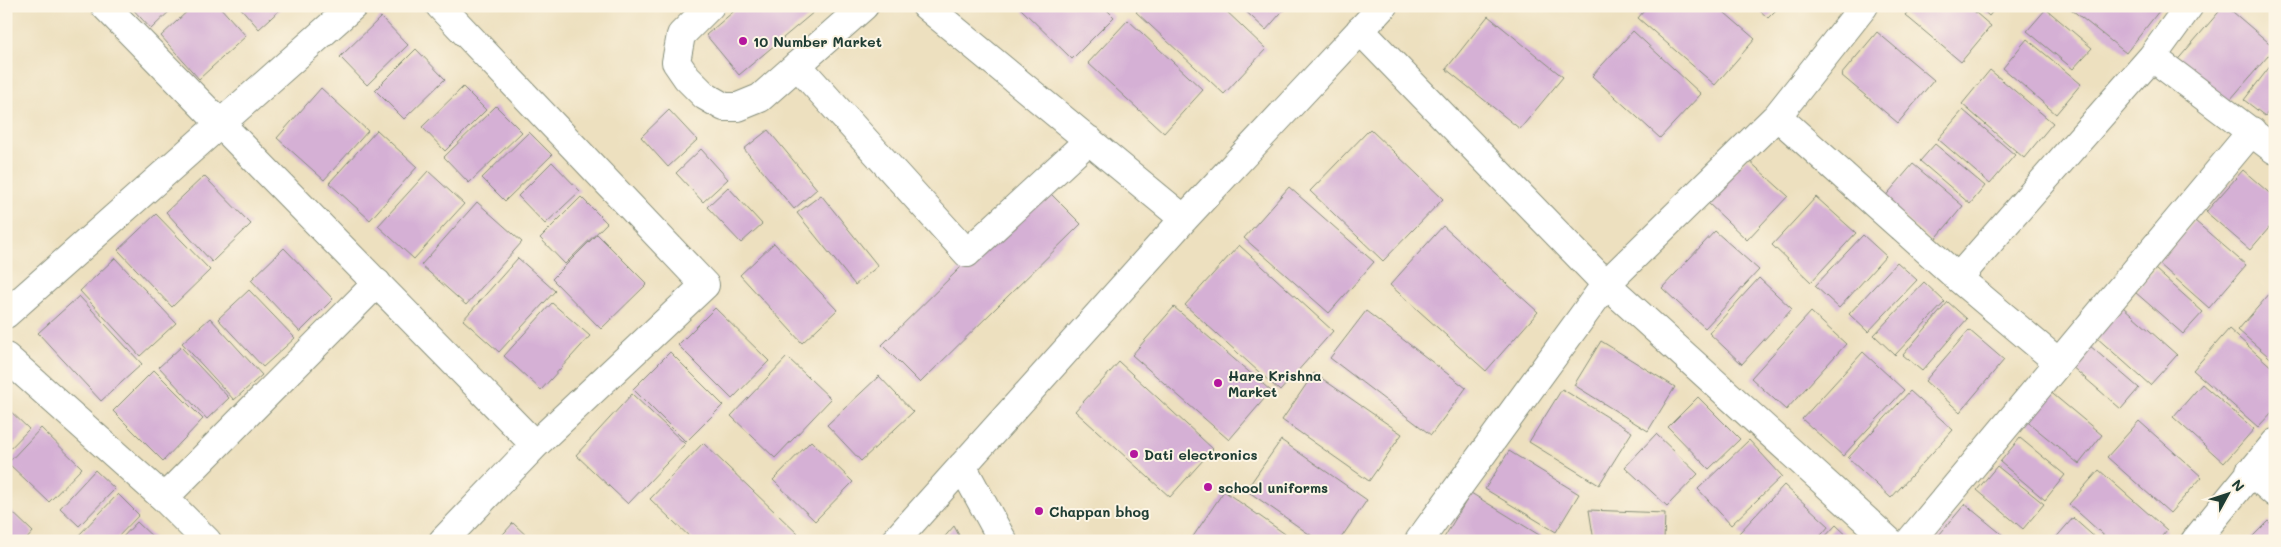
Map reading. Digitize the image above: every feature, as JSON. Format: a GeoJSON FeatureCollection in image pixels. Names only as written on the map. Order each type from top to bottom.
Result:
{"type":"FeatureCollection","features":[{"type":"Feature","properties":{"kind":"street"},"geometry":{"type":"LineString","coordinates":[[105,6],[535,445]]}},
{"type":"Feature","properties":{"kind":"street"},"geometry":{"type":"LineString","coordinates":[[6,314],[353,6]]}},
{"type":"Feature","properties":{"kind":"street"},"geometry":{"type":"LineString","coordinates":[[440,6],[705,285],[535,445],[443,541]]}},
{"type":"Feature","properties":{"kind":"street"},"geometry":{"type":"LineString","coordinates":[[710,6],[681,35],[676,62],[686,78],[705,96],[724,107],[738,107],[760,98],[864,6]]}},
{"type":"Feature","properties":{"kind":"street"},"geometry":{"type":"LineString","coordinates":[[926,6],[1184,219]]}},
{"type":"Feature","properties":{"kind":"street"},"geometry":{"type":"LineString","coordinates":[[895,541],[1184,219],[1383,6]]}},
{"type":"Feature","properties":{"kind":"street"},"geometry":{"type":"LineString","coordinates":[[1419,541],[1606,284],[1777,116],[1864,6]]}},
{"type":"Feature","properties":{"kind":"street"},"geometry":{"type":"LineString","coordinates":[[1958,278],[2152,57],[2189,6]]}},
{"type":"Feature","properties":{"kind":"street"},"geometry":{"type":"LineString","coordinates":[[1360,30],[1606,284],[1889,541]]}},
{"type":"Feature","properties":{"kind":"street"},"geometry":{"type":"LineString","coordinates":[[2152,57],[2275,150]]}},
{"type":"Feature","properties":{"kind":"street"},"geometry":{"type":"LineString","coordinates":[[797,66],[967,253],[1088,140]]}},
{"type":"Feature","properties":{"kind":"street"},"geometry":{"type":"LineString","coordinates":[[1777,116],[1958,278],[2058,362]]}},
{"type":"Feature","properties":{"kind":"street"},"geometry":{"type":"LineString","coordinates":[[1910,541],[2252,131]]}},
{"type":"Feature","properties":{"kind":"street"},"geometry":{"type":"LineString","coordinates":[[164,498],[377,283]]}},
{"type":"Feature","properties":{"kind":"street"},"geometry":{"type":"LineString","coordinates":[[6,357],[164,498],[206,541]]}},
{"type":"Feature","properties":{"kind":"street"},"geometry":{"type":"LineString","coordinates":[[2195,541],[2250,471],[2275,443]]}},
{"type":"Feature","properties":{"kind":"street"},"geometry":{"type":"LineString","coordinates":[[962,466],[1003,541]]}},
{"type":"Feature","properties":{"kind":"street"},"geometry":{"type":"LineString","coordinates":[[2250,471],[2275,493]]}},
{"type":"Feature","properties":{"kind":"building"},"geometry":{"type":"Polygon","coordinates":[[[130,6],[175,6],[151,29],[130,6]]]}},
{"type":"Feature","properties":{"kind":"building"},"geometry":{"type":"Polygon","coordinates":[[[193,6],[219,6],[246,36],[199,79],[161,36],[193,6]]]}},
{"type":"Feature","properties":{"kind":"building"},"geometry":{"type":"Polygon","coordinates":[[[239,6],[284,6],[259,29],[239,6]]]}},
{"type":"Feature","properties":{"kind":"building"},"geometry":{"type":"Polygon","coordinates":[[[740,6],[821,6],[739,75],[706,35],[740,6]]]}},
{"type":"Feature","properties":{"kind":"building"},"geometry":{"type":"Polygon","coordinates":[[[1018,6],[1103,6],[1114,17],[1072,59],[1018,6]]]}},
{"type":"Feature","properties":{"kind":"building"},"geometry":{"type":"Polygon","coordinates":[[[1142,6],[1221,6],[1266,49],[1224,94],[1136,12],[1142,6]]]}},
{"type":"Feature","properties":{"kind":"building"},"geometry":{"type":"Polygon","coordinates":[[[1240,6],[1287,6],[1266,30],[1240,6]]]}},
{"type":"Feature","properties":{"kind":"building"},"geometry":{"type":"Polygon","coordinates":[[[1648,6],[1717,6],[1755,39],[1715,85],[1638,18],[1648,6]]]}},
{"type":"Feature","properties":{"kind":"building"},"geometry":{"type":"Polygon","coordinates":[[[1755,6],[1780,6],[1768,18],[1755,6]]]}},
{"type":"Feature","properties":{"kind":"building"},"geometry":{"type":"Polygon","coordinates":[[[1912,6],[1968,6],[1991,26],[1961,62],[1905,15],[1912,6]]]}},
{"type":"Feature","properties":{"kind":"building"},"geometry":{"type":"Polygon","coordinates":[[[1978,6],[1997,6],[1989,16],[1978,6]]]}},
{"type":"Feature","properties":{"kind":"building"},"geometry":{"type":"Polygon","coordinates":[[[2067,6],[2163,6],[2126,53],[2067,6]]]}},
{"type":"Feature","properties":{"kind":"building"},"geometry":{"type":"Polygon","coordinates":[[[2224,6],[2275,48],[2224,107],[2174,64],[2224,6]]]}},
{"type":"Feature","properties":{"kind":"building"},"geometry":{"type":"Polygon","coordinates":[[[2046,9],[2092,48],[2073,69],[2027,31],[2046,9]]]}},
{"type":"Feature","properties":{"kind":"building"},"geometry":{"type":"Polygon","coordinates":[[[1488,16],[1563,77],[1520,129],[1446,69],[1488,16]]]}},
{"type":"Feature","properties":{"kind":"building"},"geometry":{"type":"Polygon","coordinates":[[[381,17],[408,45],[367,85],[340,57],[381,17]]]}},
{"type":"Feature","properties":{"kind":"building"},"geometry":{"type":"Polygon","coordinates":[[[1128,20],[1203,90],[1164,133],[1088,63],[1128,20]]]}},
{"type":"Feature","properties":{"kind":"building"},"geometry":{"type":"Polygon","coordinates":[[[1633,31],[1701,94],[1660,138],[1592,76],[1633,31]]]}},
{"type":"Feature","properties":{"kind":"building"},"geometry":{"type":"Polygon","coordinates":[[[1877,32],[1934,80],[1898,123],[1841,75],[1877,32]]]}},
{"type":"Feature","properties":{"kind":"building"},"geometry":{"type":"Polygon","coordinates":[[[2027,39],[2081,84],[2056,114],[2003,68],[2027,39]]]}},
{"type":"Feature","properties":{"kind":"building"},"geometry":{"type":"Polygon","coordinates":[[[416,49],[445,79],[404,119],[375,90],[416,49]]]}},
{"type":"Feature","properties":{"kind":"building"},"geometry":{"type":"Polygon","coordinates":[[[2275,60],[2275,104],[2265,116],[2244,100],[2275,60]]]}},
{"type":"Feature","properties":{"kind":"building"},"geometry":{"type":"Polygon","coordinates":[[[1990,70],[2053,123],[2024,158],[1962,104],[1990,70]]]}},
{"type":"Feature","properties":{"kind":"building"},"geometry":{"type":"Polygon","coordinates":[[[463,87],[486,110],[445,151],[422,127],[463,87]]]}},
{"type":"Feature","properties":{"kind":"building"},"geometry":{"type":"Polygon","coordinates":[[[321,88],[368,131],[324,180],[277,138],[321,88]]]}},
{"type":"Feature","properties":{"kind":"building"},"geometry":{"type":"Polygon","coordinates":[[[496,106],[522,132],[469,183],[444,157],[496,106]]]}},
{"type":"Feature","properties":{"kind":"building"},"geometry":{"type":"Polygon","coordinates":[[[669,110],[697,140],[668,167],[641,137],[669,110]]]}},
{"type":"Feature","properties":{"kind":"building"},"geometry":{"type":"Polygon","coordinates":[[[1963,110],[2015,155],[1990,184],[1938,139],[1963,110]]]}},
{"type":"Feature","properties":{"kind":"building"},"geometry":{"type":"Polygon","coordinates":[[[1370,129],[1443,199],[1383,261],[1310,191],[1370,129]]]}},
{"type":"Feature","properties":{"kind":"building"},"geometry":{"type":"Polygon","coordinates":[[[377,130],[417,167],[370,220],[329,183],[377,130]]]}},
{"type":"Feature","properties":{"kind":"building"},"geometry":{"type":"Polygon","coordinates":[[[768,130],[817,189],[794,209],[744,149],[768,130]]]}},
{"type":"Feature","properties":{"kind":"building"},"geometry":{"type":"Polygon","coordinates":[[[529,132],[552,155],[505,201],[482,178],[529,132]]]}},
{"type":"Feature","properties":{"kind":"building"},"geometry":{"type":"Polygon","coordinates":[[[1935,144],[1985,186],[1970,204],[1920,161],[1935,144]]]}},
{"type":"Feature","properties":{"kind":"building"},"geometry":{"type":"Polygon","coordinates":[[[701,149],[728,179],[703,202],[676,173],[701,149]]]}},
{"type":"Feature","properties":{"kind":"building"},"geometry":{"type":"Polygon","coordinates":[[[1747,159],[1788,196],[1747,240],[1707,202],[1747,159]]]}},
{"type":"Feature","properties":{"kind":"building"},"geometry":{"type":"Polygon","coordinates":[[[552,162],[580,191],[545,224],[518,196],[552,162]]]}},
{"type":"Feature","properties":{"kind":"building"},"geometry":{"type":"Polygon","coordinates":[[[1913,164],[1963,206],[1933,242],[1883,199],[1913,164]]]}},
{"type":"Feature","properties":{"kind":"building"},"geometry":{"type":"Polygon","coordinates":[[[2243,170],[2275,198],[2275,221],[2250,250],[2206,212],[2243,170]]]}},
{"type":"Feature","properties":{"kind":"building"},"geometry":{"type":"Polygon","coordinates":[[[428,171],[464,204],[414,259],[378,226],[428,171]]]}},
{"type":"Feature","properties":{"kind":"building"},"geometry":{"type":"Polygon","coordinates":[[[204,176],[251,224],[212,262],[166,212],[204,176]]]}},
{"type":"Feature","properties":{"kind":"building"},"geometry":{"type":"Polygon","coordinates":[[[1043,186],[1081,224],[920,383],[882,345],[1043,186]]]}},
{"type":"Feature","properties":{"kind":"building"},"geometry":{"type":"Polygon","coordinates":[[[728,187],[762,224],[741,243],[707,207],[728,187]]]}},
{"type":"Feature","properties":{"kind":"building"},"geometry":{"type":"Polygon","coordinates":[[[1289,187],[1374,262],[1329,313],[1244,238],[1289,187]]]}},
{"type":"Feature","properties":{"kind":"building"},"geometry":{"type":"Polygon","coordinates":[[[821,195],[878,266],[855,285],[797,213],[821,195]]]}},
{"type":"Feature","properties":{"kind":"building"},"geometry":{"type":"Polygon","coordinates":[[[581,197],[607,223],[565,264],[540,238],[581,197]]]}},
{"type":"Feature","properties":{"kind":"building"},"geometry":{"type":"Polygon","coordinates":[[[1816,197],[1856,233],[1811,282],[1772,245],[1816,197]]]}},
{"type":"Feature","properties":{"kind":"building"},"geometry":{"type":"Polygon","coordinates":[[[477,202],[522,242],[466,305],[421,265],[477,202]]]}},
{"type":"Feature","properties":{"kind":"building"},"geometry":{"type":"Polygon","coordinates":[[[156,214],[210,270],[172,307],[118,250],[156,214]]]}},
{"type":"Feature","properties":{"kind":"building"},"geometry":{"type":"Polygon","coordinates":[[[2195,221],[2246,265],[2209,308],[2158,263],[2195,221]]]}},
{"type":"Feature","properties":{"kind":"building"},"geometry":{"type":"Polygon","coordinates":[[[1443,226],[1538,312],[1486,371],[1390,285],[1443,226]]]}},
{"type":"Feature","properties":{"kind":"building"},"geometry":{"type":"Polygon","coordinates":[[[1715,231],[1759,270],[1705,328],[1662,288],[1715,231]]]}},
{"type":"Feature","properties":{"kind":"building"},"geometry":{"type":"Polygon","coordinates":[[[597,234],[647,284],[601,329],[552,279],[597,234]]]}},
{"type":"Feature","properties":{"kind":"building"},"geometry":{"type":"Polygon","coordinates":[[[1863,235],[1886,256],[1839,308],[1815,286],[1863,235]]]}},
{"type":"Feature","properties":{"kind":"building"},"geometry":{"type":"Polygon","coordinates":[[[774,243],[837,310],[802,343],[740,275],[774,243]]]}},
{"type":"Feature","properties":{"kind":"building"},"geometry":{"type":"Polygon","coordinates":[[[1239,245],[1333,331],[1280,391],[1185,305],[1239,245]]]}},
{"type":"Feature","properties":{"kind":"building"},"geometry":{"type":"Polygon","coordinates":[[[284,248],[333,299],[300,332],[251,280],[284,248]]]}},
{"type":"Feature","properties":{"kind":"building"},"geometry":{"type":"Polygon","coordinates":[[[115,258],[176,323],[140,356],[80,291],[115,258]]]}},
{"type":"Feature","properties":{"kind":"building"},"geometry":{"type":"Polygon","coordinates":[[[518,258],[555,291],[499,352],[463,320],[518,258]]]}},
{"type":"Feature","properties":{"kind":"building"},"geometry":{"type":"Polygon","coordinates":[[[1897,262],[1917,280],[1868,332],[1849,314],[1897,262]]]}},
{"type":"Feature","properties":{"kind":"building"},"geometry":{"type":"Polygon","coordinates":[[[2155,269],[2203,312],[2183,334],[2135,292],[2155,269]]]}},
{"type":"Feature","properties":{"kind":"building"},"geometry":{"type":"Polygon","coordinates":[[[1759,278],[1792,309],[1742,364],[1709,333],[1759,278]]]}},
{"type":"Feature","properties":{"kind":"building"},"geometry":{"type":"Polygon","coordinates":[[[1924,282],[1945,302],[1895,355],[1874,335],[1924,282]]]}},
{"type":"Feature","properties":{"kind":"building"},"geometry":{"type":"Polygon","coordinates":[[[249,290],[295,338],[263,367],[218,319],[249,290]]]}},
{"type":"Feature","properties":{"kind":"building"},"geometry":{"type":"Polygon","coordinates":[[[2271,292],[2275,295],[2275,362],[2238,330],[2271,292]]]}},
{"type":"Feature","properties":{"kind":"building"},"geometry":{"type":"Polygon","coordinates":[[[79,296],[142,364],[101,401],[38,333],[79,296]]]}},
{"type":"Feature","properties":{"kind":"building"},"geometry":{"type":"Polygon","coordinates":[[[1948,302],[1967,319],[1922,371],[1903,355],[1948,302]]]}},
{"type":"Feature","properties":{"kind":"building"},"geometry":{"type":"Polygon","coordinates":[[[552,303],[590,336],[541,390],[504,356],[552,303]]]}},
{"type":"Feature","properties":{"kind":"building"},"geometry":{"type":"Polygon","coordinates":[[[1174,307],[1271,391],[1229,440],[1132,355],[1174,307]]]}},
{"type":"Feature","properties":{"kind":"building"},"geometry":{"type":"Polygon","coordinates":[[[2123,307],[2177,355],[2150,385],[2096,337],[2123,307]]]}},
{"type":"Feature","properties":{"kind":"building"},"geometry":{"type":"Polygon","coordinates":[[[715,308],[769,361],[732,399],[678,345],[715,308]]]}},
{"type":"Feature","properties":{"kind":"building"},"geometry":{"type":"Polygon","coordinates":[[[1366,311],[1466,388],[1431,435],[1330,358],[1366,311]]]}},
{"type":"Feature","properties":{"kind":"building"},"geometry":{"type":"Polygon","coordinates":[[[1811,312],[1846,344],[1786,410],[1751,378],[1811,312]]]}},
{"type":"Feature","properties":{"kind":"building"},"geometry":{"type":"Polygon","coordinates":[[[210,318],[262,375],[234,400],[182,343],[210,318]]]}},
{"type":"Feature","properties":{"kind":"building"},"geometry":{"type":"Polygon","coordinates":[[[2229,329],[2275,370],[2275,409],[2258,427],[2193,370],[2229,329]]]}},
{"type":"Feature","properties":{"kind":"building"},"geometry":{"type":"Polygon","coordinates":[[[1969,330],[2004,360],[1960,412],[1925,381],[1969,330]]]}},
{"type":"Feature","properties":{"kind":"building"},"geometry":{"type":"Polygon","coordinates":[[[1601,341],[1675,387],[1648,431],[1574,385],[1601,341]]]}},
{"type":"Feature","properties":{"kind":"building"},"geometry":{"type":"Polygon","coordinates":[[[2089,345],[2139,388],[2121,409],[2071,366],[2089,345]]]}},
{"type":"Feature","properties":{"kind":"building"},"geometry":{"type":"Polygon","coordinates":[[[181,347],[229,398],[207,419],[159,367],[181,347]]]}},
{"type":"Feature","properties":{"kind":"building"},"geometry":{"type":"Polygon","coordinates":[[[670,352],[723,405],[686,442],[633,389],[670,352]]]}},
{"type":"Feature","properties":{"kind":"building"},"geometry":{"type":"Polygon","coordinates":[[[1863,352],[1904,390],[1843,456],[1802,419],[1863,352]]]}},
{"type":"Feature","properties":{"kind":"building"},"geometry":{"type":"Polygon","coordinates":[[[787,357],[831,399],[775,458],[731,416],[787,357]]]}},
{"type":"Feature","properties":{"kind":"building"},"geometry":{"type":"Polygon","coordinates":[[[1119,362],[1213,449],[1170,497],[1075,411],[1119,362]]]}},
{"type":"Feature","properties":{"kind":"building"},"geometry":{"type":"Polygon","coordinates":[[[154,370],[203,419],[163,461],[113,411],[154,370]]]}},
{"type":"Feature","properties":{"kind":"building"},"geometry":{"type":"Polygon","coordinates":[[[1314,373],[1402,434],[1369,481],[1282,420],[1314,373]]]}},
{"type":"Feature","properties":{"kind":"building"},"geometry":{"type":"Polygon","coordinates":[[[879,376],[913,412],[861,461],[827,425],[879,376]]]}},
{"type":"Feature","properties":{"kind":"building"},"geometry":{"type":"Polygon","coordinates":[[[2202,384],[2254,429],[2224,463],[2173,417],[2202,384]]]}},
{"type":"Feature","properties":{"kind":"building"},"geometry":{"type":"Polygon","coordinates":[[[1562,389],[1632,432],[1599,485],[1529,442],[1562,389]]]}},
{"type":"Feature","properties":{"kind":"building"},"geometry":{"type":"Polygon","coordinates":[[[2048,390],[2102,435],[2079,464],[2024,419],[2048,390]]]}},
{"type":"Feature","properties":{"kind":"building"},"geometry":{"type":"Polygon","coordinates":[[[1910,391],[1953,430],[1891,498],[1848,458],[1910,391]]]}},
{"type":"Feature","properties":{"kind":"building"},"geometry":{"type":"Polygon","coordinates":[[[632,394],[685,444],[628,504],[576,455],[632,394]]]}},
{"type":"Feature","properties":{"kind":"building"},"geometry":{"type":"Polygon","coordinates":[[[1698,397],[1740,439],[1709,469],[1668,427],[1698,397]]]}},
{"type":"Feature","properties":{"kind":"building"},"geometry":{"type":"Polygon","coordinates":[[[6,407],[29,429],[6,453],[6,407]]]}},
{"type":"Feature","properties":{"kind":"building"},"geometry":{"type":"Polygon","coordinates":[[[2139,421],[2202,477],[2170,513],[2107,457],[2139,421]]]}},
{"type":"Feature","properties":{"kind":"building"},"geometry":{"type":"Polygon","coordinates":[[[41,428],[82,468],[49,502],[8,463],[41,428]]]}},
{"type":"Feature","properties":{"kind":"building"},"geometry":{"type":"Polygon","coordinates":[[[1656,434],[1698,474],[1667,506],[1625,467],[1656,434]]]}},
{"type":"Feature","properties":{"kind":"building"},"geometry":{"type":"Polygon","coordinates":[[[2020,438],[2065,475],[2045,500],[2000,462],[2020,438]]]}},
{"type":"Feature","properties":{"kind":"building"},"geometry":{"type":"Polygon","coordinates":[[[1281,440],[1367,500],[1339,541],[1319,541],[1246,490],[1281,440]]]}},
{"type":"Feature","properties":{"kind":"building"},"geometry":{"type":"Polygon","coordinates":[[[1749,440],[1782,476],[1731,525],[1698,489],[1749,440]]]}},
{"type":"Feature","properties":{"kind":"building"},"geometry":{"type":"Polygon","coordinates":[[[811,441],[853,482],[815,521],[773,480],[811,441]]]}},
{"type":"Feature","properties":{"kind":"building"},"geometry":{"type":"Polygon","coordinates":[[[703,443],[800,536],[795,541],[694,541],[650,499],[703,443]]]}},
{"type":"Feature","properties":{"kind":"building"},"geometry":{"type":"Polygon","coordinates":[[[1509,451],[1579,494],[1556,532],[1485,489],[1509,451]]]}},
{"type":"Feature","properties":{"kind":"building"},"geometry":{"type":"Polygon","coordinates":[[[1997,466],[2044,504],[2023,529],[1977,490],[1997,466]]]}},
{"type":"Feature","properties":{"kind":"building"},"geometry":{"type":"Polygon","coordinates":[[[95,470],[115,489],[79,526],[60,508],[95,470]]]}},
{"type":"Feature","properties":{"kind":"building"},"geometry":{"type":"Polygon","coordinates":[[[2099,470],[2167,530],[2158,541],[2110,541],[2069,504],[2099,470]]]}},
{"type":"Feature","properties":{"kind":"building"},"geometry":{"type":"Polygon","coordinates":[[[1784,485],[1829,526],[1816,541],[1747,541],[1739,533],[1784,485]]]}},
{"type":"Feature","properties":{"kind":"building"},"geometry":{"type":"Polygon","coordinates":[[[1224,491],[1295,541],[1195,541],[1192,538],[1224,491]]]}},
{"type":"Feature","properties":{"kind":"building"},"geometry":{"type":"Polygon","coordinates":[[[1471,493],[1544,538],[1542,541],[1442,541],[1471,493]]]}},
{"type":"Feature","properties":{"kind":"building"},"geometry":{"type":"Polygon","coordinates":[[[118,494],[139,515],[114,541],[84,541],[79,535],[118,494]]]}},
{"type":"Feature","properties":{"kind":"building"},"geometry":{"type":"Polygon","coordinates":[[[1965,504],[2010,541],[1934,541],[1965,504]]]}},
{"type":"Feature","properties":{"kind":"building"},"geometry":{"type":"Polygon","coordinates":[[[6,506],[33,532],[25,541],[6,541],[6,506]]]}},
{"type":"Feature","properties":{"kind":"building"},"geometry":{"type":"Polygon","coordinates":[[[1589,510],[1665,513],[1664,541],[1594,541],[1589,510]]]}},
{"type":"Feature","properties":{"kind":"building"},"geometry":{"type":"Polygon","coordinates":[[[2073,518],[2099,541],[2053,541],[2073,518]]]}},
{"type":"Feature","properties":{"kind":"building"},"geometry":{"type":"Polygon","coordinates":[[[2268,521],[2275,528],[2275,541],[2248,541],[2268,521]]]}},
{"type":"Feature","properties":{"kind":"building"},"geometry":{"type":"Polygon","coordinates":[[[137,522],[157,541],[119,541],[137,522]]]}},
{"type":"Feature","properties":{"kind":"building"},"geometry":{"type":"Polygon","coordinates":[[[513,523],[532,541],[497,541],[513,523]]]}},
{"type":"Feature","properties":{"kind":"building"},"geometry":{"type":"Polygon","coordinates":[[[1836,525],[1853,541],[1821,541],[1836,525]]]}},
{"type":"Feature","properties":{"kind":"building"},"geometry":{"type":"Polygon","coordinates":[[[954,526],[962,541],[941,541],[954,526]]]}},
{"type":"Feature","properties":{"kind":"place","name":"10 Number Market"},"geometry":{"type":"Point","coordinates":[743,41]}},
{"type":"Feature","properties":{"kind":"place","name":"Hare Krishna Market"},"geometry":{"type":"Point","coordinates":[1218,383]}},
{"type":"Feature","properties":{"kind":"place","name":"Dati electronics"},"geometry":{"type":"Point","coordinates":[1134,454]}},
{"type":"Feature","properties":{"kind":"place","name":"school uniforms"},"geometry":{"type":"Point","coordinates":[1208,487]}},
{"type":"Feature","properties":{"kind":"place","name":"Chappan bhog"},"geometry":{"type":"Point","coordinates":[1039,511]}}]}
